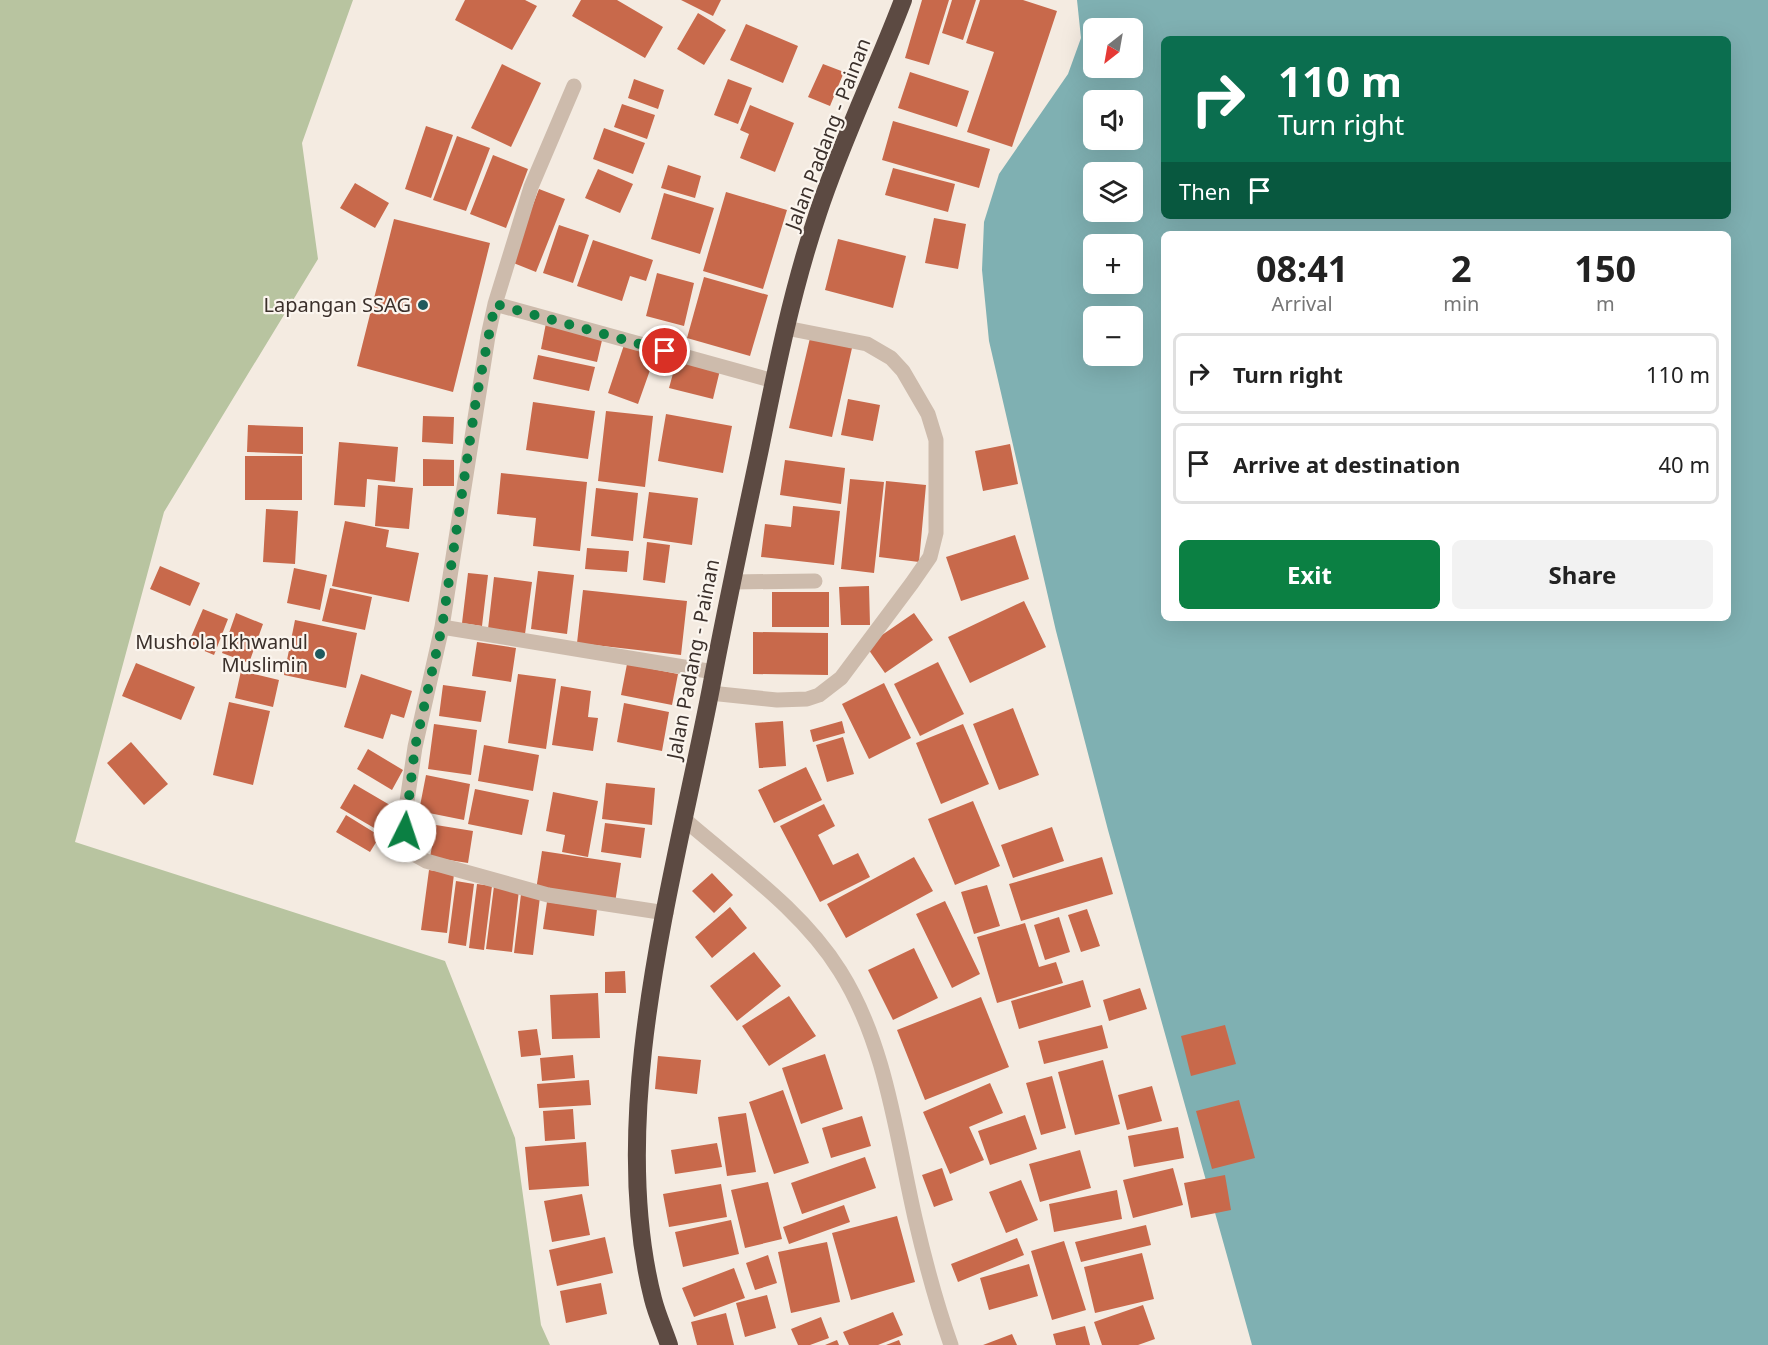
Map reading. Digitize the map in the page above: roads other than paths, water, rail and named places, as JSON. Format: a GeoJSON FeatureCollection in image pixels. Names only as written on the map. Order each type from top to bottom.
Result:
{"type":"FeatureCollection","features":[{"type":"Feature","properties":{"kind":"highway","name":"Jalan Padang - Painan"},"geometry":{"type":"LineString","coordinates":[[669,1345],[651,1290],[641,1228],[637,1160],[638,1105],[649,1016],[666,913],[732,582],[786,328],[818,213],[903,0]]}},
{"type":"Feature","properties":{"kind":"street"},"geometry":{"type":"LineString","coordinates":[[574,86],[531,187],[495,304],[476,400],[442,627],[415,747],[405,831],[417,856],[426,861],[548,895],[666,913]]}},
{"type":"Feature","properties":{"kind":"street"},"geometry":{"type":"LineString","coordinates":[[495,304],[774,381]]}},
{"type":"Feature","properties":{"kind":"street"},"geometry":{"type":"LineString","coordinates":[[710,693],[777,700],[807,699],[819,695],[841,678],[912,583],[930,557],[936,533],[936,440],[928,414],[903,371],[891,358],[867,344],[786,328]]}},
{"type":"Feature","properties":{"kind":"street"},"geometry":{"type":"LineString","coordinates":[[732,582],[815,581]]}},
{"type":"Feature","properties":{"kind":"street"},"geometry":{"type":"LineString","coordinates":[[442,627],[714,672]]}},
{"type":"Feature","properties":{"kind":"street"},"geometry":{"type":"LineString","coordinates":[[684,819],[786,907],[817,939],[855,996],[868,1027],[891,1100],[915,1219],[951,1345]]}},
{"type":"Feature","properties":{"kind":"water"},"geometry":{"type":"Polygon","coordinates":[[[1077,0],[1768,0],[1768,1345],[1252,1345],[1108,830],[1056,631],[989,341],[982,270],[984,222],[999,174],[1068,74],[1081,38],[1077,0]]]}},
{"type":"Feature","properties":{"kind":"place","name":"Lapangan SSAG"},"geometry":{"type":"Point","coordinates":[423,305]}},
{"type":"Feature","properties":{"kind":"place","name":"Mushola Ikhwanul Muslimin"},"geometry":{"type":"Point","coordinates":[320,654]}}]}
